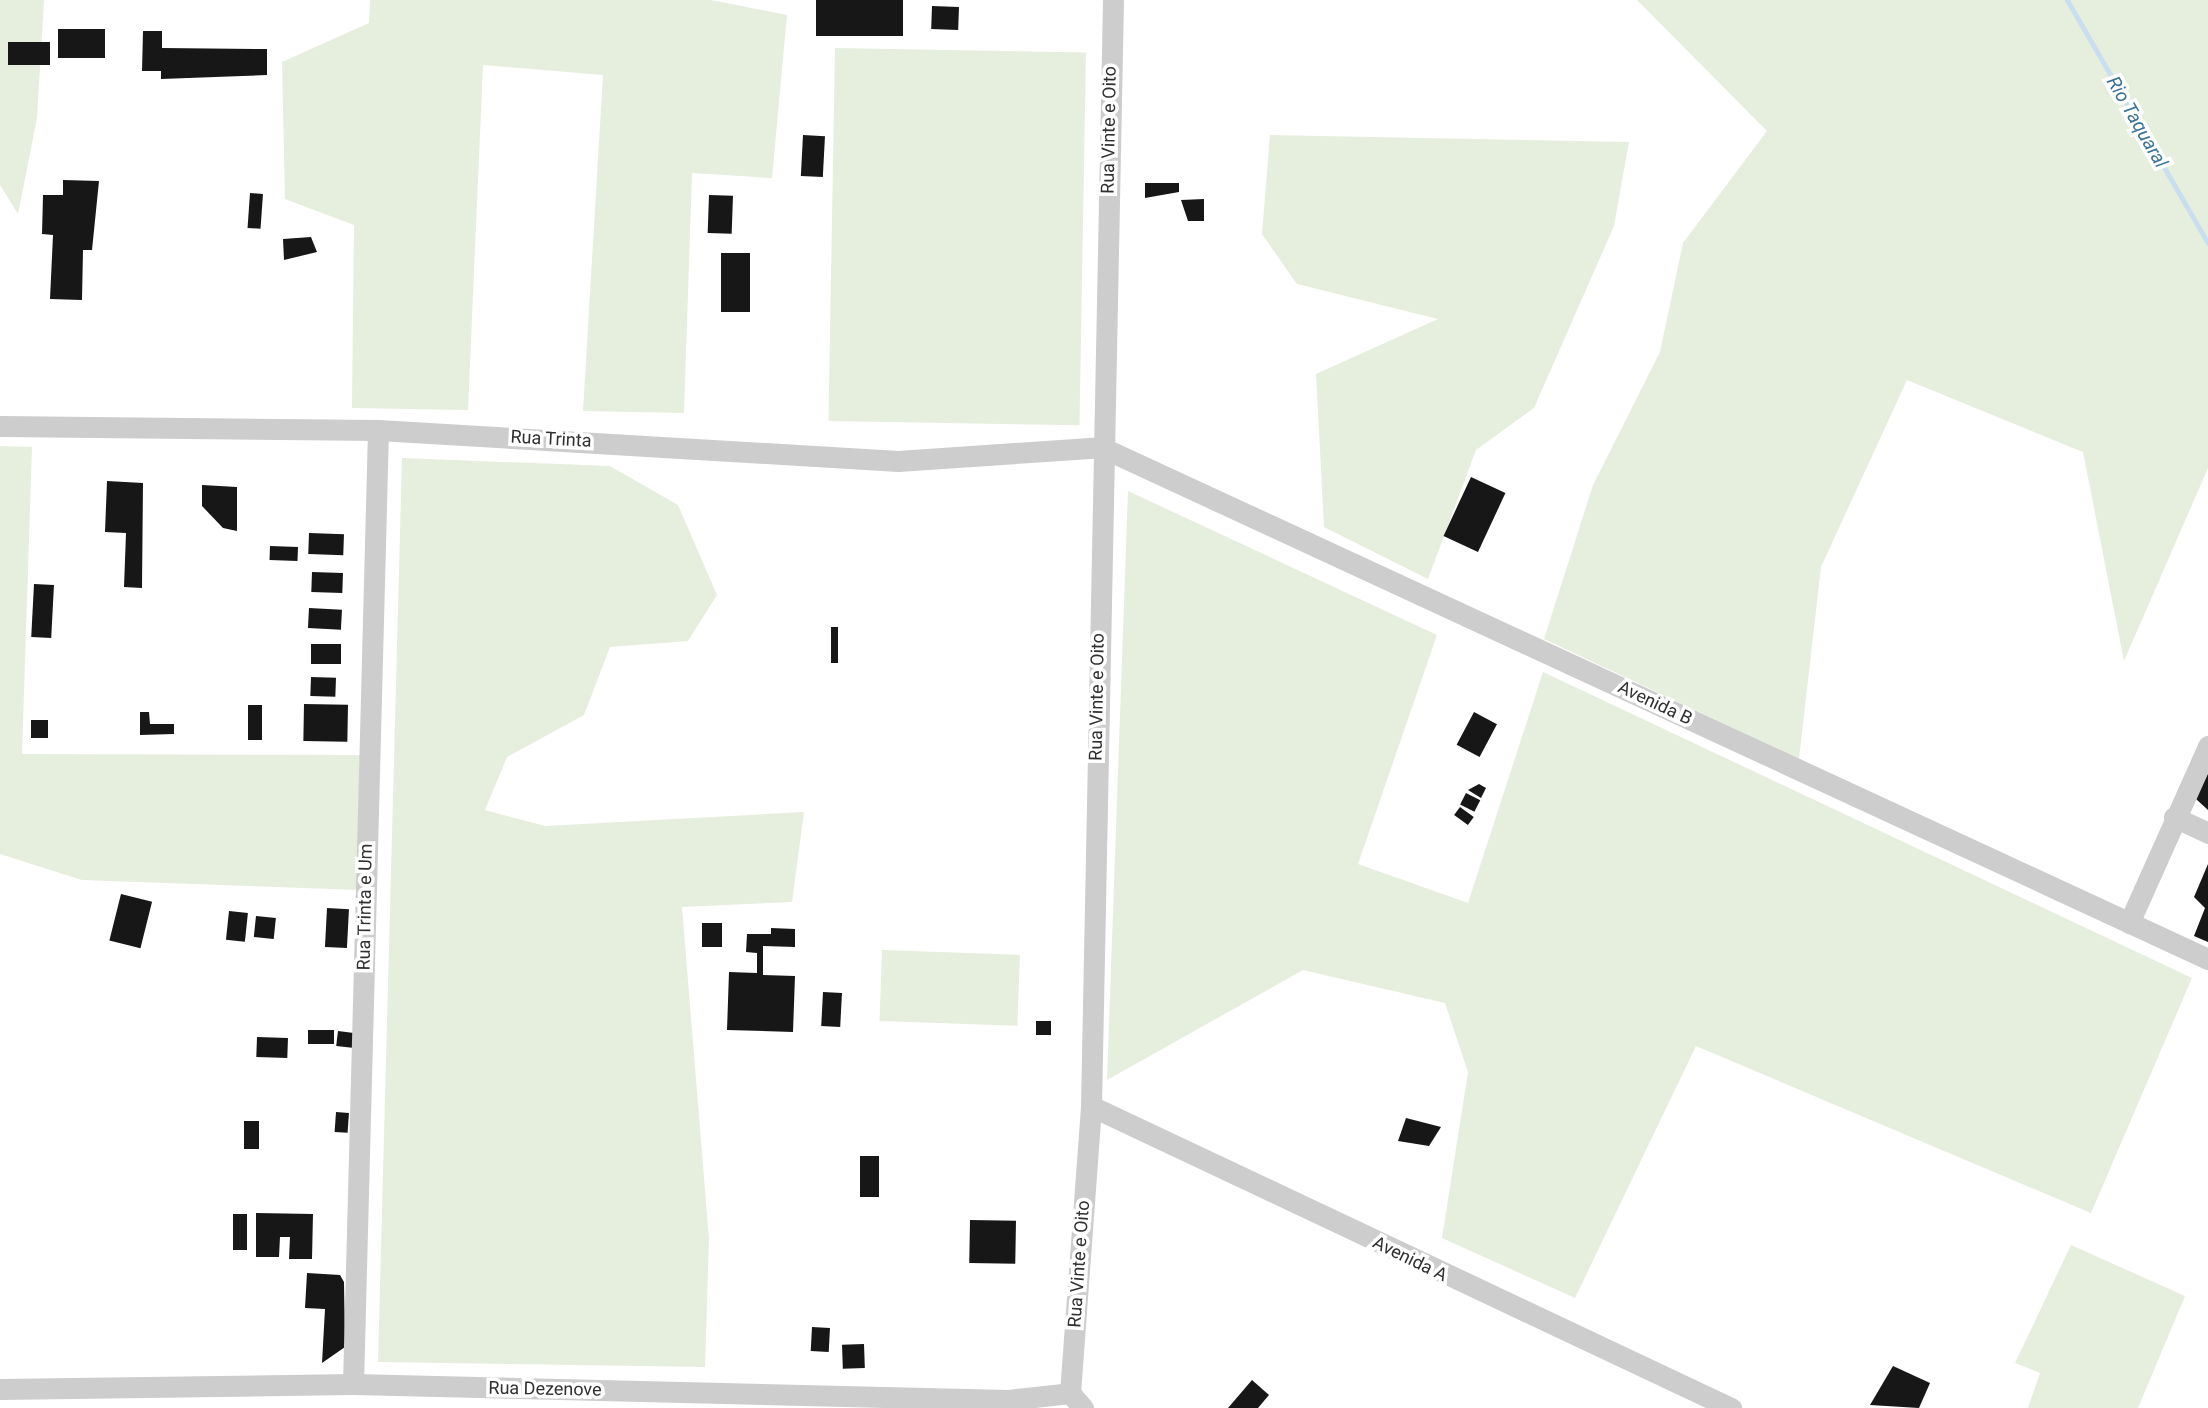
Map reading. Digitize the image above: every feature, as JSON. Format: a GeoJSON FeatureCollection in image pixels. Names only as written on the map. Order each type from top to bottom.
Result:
{"type":"FeatureCollection","features":[{"type":"Feature","properties":{"kind":"street","name":"Rua Vinte e Oito"},"geometry":{"type":"LineString","coordinates":[[1077,1401],[1091,1106],[1101,447],[1113,0]]}},
{"type":"Feature","properties":{"kind":"street","name":"Rua Trinta"},"geometry":{"type":"LineString","coordinates":[[0,426],[378,430],[898,461],[1101,447]]}},
{"type":"Feature","properties":{"kind":"street","name":"Rua Trinta e Um"},"geometry":{"type":"LineString","coordinates":[[353,1384],[378,430]]}},
{"type":"Feature","properties":{"kind":"street","name":"Avenida B"},"geometry":{"type":"LineString","coordinates":[[1101,447],[2208,959]]}},
{"type":"Feature","properties":{"kind":"street"},"geometry":{"type":"LineString","coordinates":[[2129,923],[2174,817],[2208,746]]}},
{"type":"Feature","properties":{"kind":"street"},"geometry":{"type":"LineString","coordinates":[[2174,817],[2208,833]]}},
{"type":"Feature","properties":{"kind":"street","name":"Avenida A"},"geometry":{"type":"LineString","coordinates":[[1091,1106],[1731,1408]]}},
{"type":"Feature","properties":{"kind":"street","name":"Rua Dezenove"},"geometry":{"type":"LineString","coordinates":[[0,1389],[353,1384],[1077,1401]]}},
{"type":"Feature","properties":{"kind":"green space"},"geometry":{"type":"Polygon","coordinates":[[[0,0],[44,0],[37,118],[18,214],[0,185],[0,0]]]}},
{"type":"Feature","properties":{"kind":"green space"},"geometry":{"type":"Polygon","coordinates":[[[370,0],[711,0],[787,15],[772,178],[692,173],[684,413],[583,411],[603,75],[483,65],[468,410],[352,408],[354,225],[285,199],[282,62],[369,23],[370,0]]]}},
{"type":"Feature","properties":{"kind":"green space"},"geometry":{"type":"Polygon","coordinates":[[[1637,0],[2208,0],[2208,468],[2124,661],[2083,452],[1907,380],[1821,567],[1799,759],[1544,639],[1593,485],[1660,352],[1683,243],[1767,131],[1637,0]]]}},
{"type":"Feature","properties":{"kind":"green space"},"geometry":{"type":"Polygon","coordinates":[[[835,48],[1086,52],[1079,425],[828,421],[835,48]]]}},
{"type":"Feature","properties":{"kind":"green space"},"geometry":{"type":"Polygon","coordinates":[[[1270,135],[1629,142],[1614,226],[1534,408],[1476,450],[1428,579],[1324,527],[1316,374],[1438,319],[1297,284],[1262,234],[1270,135]]]}},
{"type":"Feature","properties":{"kind":"green space"},"geometry":{"type":"Polygon","coordinates":[[[0,446],[32,447],[22,754],[361,755],[360,890],[82,880],[0,854],[0,446]]]}},
{"type":"Feature","properties":{"kind":"green space"},"geometry":{"type":"Polygon","coordinates":[[[402,458],[610,466],[678,505],[717,595],[688,641],[610,647],[584,715],[507,757],[485,810],[545,826],[804,812],[792,902],[682,907],[709,1239],[705,1367],[378,1362],[402,458]]]}},
{"type":"Feature","properties":{"kind":"green space"},"geometry":{"type":"Polygon","coordinates":[[[1128,491],[1437,635],[1358,864],[1468,903],[1543,672],[2192,978],[2091,1213],[1696,1046],[1575,1298],[1442,1238],[1468,1072],[1445,1003],[1303,970],[1107,1080],[1128,491]]]}},
{"type":"Feature","properties":{"kind":"green space"},"geometry":{"type":"Polygon","coordinates":[[[882,950],[1020,955],[1017,1026],[880,1021],[882,950]]]}},
{"type":"Feature","properties":{"kind":"green space"},"geometry":{"type":"Polygon","coordinates":[[[2071,1245],[2185,1296],[2138,1408],[2028,1408],[2040,1373],[2015,1363],[2071,1245]]]}},
{"type":"Feature","properties":{"kind":"building"},"geometry":{"type":"Polygon","coordinates":[[[816,0],[903,0],[903,36],[816,36],[816,0]]]}},
{"type":"Feature","properties":{"kind":"building"},"geometry":{"type":"Polygon","coordinates":[[[932,6],[959,7],[958,30],[931,29],[932,6]]]}},
{"type":"Feature","properties":{"kind":"building"},"geometry":{"type":"Polygon","coordinates":[[[58,29],[105,29],[105,58],[58,58],[58,29]]]}},
{"type":"Feature","properties":{"kind":"building"},"geometry":{"type":"Polygon","coordinates":[[[143,31],[162,31],[162,48],[267,49],[267,75],[161,79],[161,71],[142,71],[143,31]]]}},
{"type":"Feature","properties":{"kind":"building"},"geometry":{"type":"Polygon","coordinates":[[[8,42],[50,42],[50,65],[8,65],[8,42]]]}},
{"type":"Feature","properties":{"kind":"building"},"geometry":{"type":"Polygon","coordinates":[[[803,135],[825,136],[823,177],[801,176],[803,135]]]}},
{"type":"Feature","properties":{"kind":"building"},"geometry":{"type":"Polygon","coordinates":[[[63,180],[99,181],[92,250],[83,250],[82,300],[50,299],[53,235],[42,234],[43,195],[63,195],[63,180]]]}},
{"type":"Feature","properties":{"kind":"building"},"geometry":{"type":"Polygon","coordinates":[[[1145,183],[1179,183],[1179,192],[1145,198],[1145,183]]]}},
{"type":"Feature","properties":{"kind":"building"},"geometry":{"type":"Polygon","coordinates":[[[250,193],[263,194],[261,229],[248,228],[250,193]]]}},
{"type":"Feature","properties":{"kind":"building"},"geometry":{"type":"Polygon","coordinates":[[[709,195],[733,196],[732,234],[708,233],[709,195]]]}},
{"type":"Feature","properties":{"kind":"building"},"geometry":{"type":"Polygon","coordinates":[[[1204,199],[1204,221],[1188,221],[1181,200],[1204,199]]]}},
{"type":"Feature","properties":{"kind":"building"},"geometry":{"type":"Polygon","coordinates":[[[311,237],[317,252],[284,260],[283,239],[311,237]]]}},
{"type":"Feature","properties":{"kind":"building"},"geometry":{"type":"Polygon","coordinates":[[[721,253],[750,253],[750,312],[721,312],[721,253]]]}},
{"type":"Feature","properties":{"kind":"building"},"geometry":{"type":"Polygon","coordinates":[[[1471,477],[1505,493],[1478,552],[1444,536],[1471,477]]]}},
{"type":"Feature","properties":{"kind":"building"},"geometry":{"type":"Polygon","coordinates":[[[107,481],[143,483],[142,588],[124,587],[126,533],[105,532],[107,481]]]}},
{"type":"Feature","properties":{"kind":"building"},"geometry":{"type":"Polygon","coordinates":[[[202,485],[237,487],[237,531],[223,528],[202,506],[202,485]]]}},
{"type":"Feature","properties":{"kind":"building"},"geometry":{"type":"Polygon","coordinates":[[[309,533],[344,534],[343,555],[308,554],[309,533]]]}},
{"type":"Feature","properties":{"kind":"building"},"geometry":{"type":"Polygon","coordinates":[[[270,546],[298,547],[297,561],[270,560],[270,546]]]}},
{"type":"Feature","properties":{"kind":"building"},"geometry":{"type":"Polygon","coordinates":[[[312,572],[343,573],[342,593],[311,592],[312,572]]]}},
{"type":"Feature","properties":{"kind":"building"},"geometry":{"type":"Polygon","coordinates":[[[34,584],[54,585],[51,638],[31,637],[34,584]]]}},
{"type":"Feature","properties":{"kind":"building"},"geometry":{"type":"Polygon","coordinates":[[[309,608],[342,610],[341,630],[308,628],[309,608]]]}},
{"type":"Feature","properties":{"kind":"building"},"geometry":{"type":"Polygon","coordinates":[[[831,627],[838,627],[838,663],[831,663],[831,627]]]}},
{"type":"Feature","properties":{"kind":"building"},"geometry":{"type":"Polygon","coordinates":[[[311,644],[341,644],[341,664],[311,664],[311,644]]]}},
{"type":"Feature","properties":{"kind":"building"},"geometry":{"type":"Polygon","coordinates":[[[311,677],[336,678],[335,697],[310,696],[311,677]]]}},
{"type":"Feature","properties":{"kind":"building"},"geometry":{"type":"Polygon","coordinates":[[[304,704],[348,705],[347,742],[303,741],[304,704]]]}},
{"type":"Feature","properties":{"kind":"building"},"geometry":{"type":"Polygon","coordinates":[[[248,705],[262,705],[262,740],[248,740],[248,705]]]}},
{"type":"Feature","properties":{"kind":"building"},"geometry":{"type":"Polygon","coordinates":[[[140,712],[149,712],[150,724],[174,724],[174,734],[140,735],[140,712]]]}},
{"type":"Feature","properties":{"kind":"building"},"geometry":{"type":"Polygon","coordinates":[[[1474,712],[1497,724],[1480,757],[1457,745],[1474,712]]]}},
{"type":"Feature","properties":{"kind":"building"},"geometry":{"type":"Polygon","coordinates":[[[31,720],[48,720],[48,738],[31,738],[31,720]]]}},
{"type":"Feature","properties":{"kind":"building"},"geometry":{"type":"Polygon","coordinates":[[[2208,773],[2208,810],[2196,799],[2208,773]]]}},
{"type":"Feature","properties":{"kind":"building"},"geometry":{"type":"Polygon","coordinates":[[[1479,784],[1486,788],[1481,798],[1468,790],[1479,784]]]}},
{"type":"Feature","properties":{"kind":"building"},"geometry":{"type":"Polygon","coordinates":[[[1466,793],[1480,800],[1474,812],[1460,805],[1466,793]]]}},
{"type":"Feature","properties":{"kind":"building"},"geometry":{"type":"Polygon","coordinates":[[[1460,807],[1474,817],[1468,825],[1454,815],[1460,807]]]}},
{"type":"Feature","properties":{"kind":"building"},"geometry":{"type":"Polygon","coordinates":[[[2208,864],[2208,942],[2194,936],[2205,908],[2194,897],[2208,864]]]}},
{"type":"Feature","properties":{"kind":"building"},"geometry":{"type":"Polygon","coordinates":[[[121,894],[152,902],[140,948],[109,941],[121,894]]]}},
{"type":"Feature","properties":{"kind":"building"},"geometry":{"type":"Polygon","coordinates":[[[327,908],[349,909],[347,948],[325,947],[327,908]]]}},
{"type":"Feature","properties":{"kind":"building"},"geometry":{"type":"Polygon","coordinates":[[[229,911],[248,913],[245,942],[226,940],[229,911]]]}},
{"type":"Feature","properties":{"kind":"building"},"geometry":{"type":"Polygon","coordinates":[[[256,916],[276,918],[274,939],[254,937],[256,916]]]}},
{"type":"Feature","properties":{"kind":"building"},"geometry":{"type":"Polygon","coordinates":[[[702,923],[722,923],[722,947],[702,947],[702,923]]]}},
{"type":"Feature","properties":{"kind":"building"},"geometry":{"type":"Polygon","coordinates":[[[771,928],[795,929],[795,947],[763,946],[763,975],[795,976],[793,1032],[727,1030],[729,972],[757,973],[757,953],[746,952],[747,934],[771,934],[771,928]]]}},
{"type":"Feature","properties":{"kind":"building"},"geometry":{"type":"Polygon","coordinates":[[[823,992],[842,993],[840,1027],[821,1026],[823,992]]]}},
{"type":"Feature","properties":{"kind":"building"},"geometry":{"type":"Polygon","coordinates":[[[1036,1021],[1051,1021],[1051,1035],[1036,1035],[1036,1021]]]}},
{"type":"Feature","properties":{"kind":"building"},"geometry":{"type":"Polygon","coordinates":[[[308,1030],[334,1030],[334,1044],[308,1044],[308,1030]]]}},
{"type":"Feature","properties":{"kind":"building"},"geometry":{"type":"Polygon","coordinates":[[[338,1031],[354,1033],[352,1048],[336,1046],[338,1031]]]}},
{"type":"Feature","properties":{"kind":"building"},"geometry":{"type":"Polygon","coordinates":[[[257,1037],[288,1038],[287,1058],[256,1057],[257,1037]]]}},
{"type":"Feature","properties":{"kind":"building"},"geometry":{"type":"Polygon","coordinates":[[[336,1112],[349,1113],[348,1133],[335,1132],[336,1112]]]}},
{"type":"Feature","properties":{"kind":"building"},"geometry":{"type":"Polygon","coordinates":[[[1406,1118],[1441,1127],[1429,1146],[1398,1141],[1406,1118]]]}},
{"type":"Feature","properties":{"kind":"building"},"geometry":{"type":"Polygon","coordinates":[[[244,1121],[259,1121],[259,1149],[244,1149],[244,1121]]]}},
{"type":"Feature","properties":{"kind":"building"},"geometry":{"type":"Polygon","coordinates":[[[860,1156],[879,1156],[879,1197],[860,1197],[860,1156]]]}},
{"type":"Feature","properties":{"kind":"building"},"geometry":{"type":"Polygon","coordinates":[[[256,1213],[313,1214],[312,1259],[289,1259],[290,1237],[280,1237],[279,1257],[256,1257],[256,1213]]]}},
{"type":"Feature","properties":{"kind":"building"},"geometry":{"type":"Polygon","coordinates":[[[233,1214],[247,1214],[247,1250],[233,1250],[233,1214]]]}},
{"type":"Feature","properties":{"kind":"building"},"geometry":{"type":"Polygon","coordinates":[[[970,1220],[1016,1221],[1015,1264],[969,1263],[970,1220]]]}},
{"type":"Feature","properties":{"kind":"building"},"geometry":{"type":"Polygon","coordinates":[[[307,1273],[340,1275],[344,1282],[345,1347],[322,1363],[325,1309],[305,1308],[307,1273]]]}},
{"type":"Feature","properties":{"kind":"building"},"geometry":{"type":"Polygon","coordinates":[[[812,1327],[830,1328],[829,1352],[811,1351],[812,1327]]]}},
{"type":"Feature","properties":{"kind":"building"},"geometry":{"type":"Polygon","coordinates":[[[864,1344],[865,1368],[843,1369],[842,1345],[864,1344]]]}},
{"type":"Feature","properties":{"kind":"building"},"geometry":{"type":"Polygon","coordinates":[[[1893,1366],[1930,1383],[1919,1408],[1870,1405],[1893,1366]]]}},
{"type":"Feature","properties":{"kind":"building"},"geometry":{"type":"Polygon","coordinates":[[[1252,1380],[1269,1395],[1258,1408],[1228,1408],[1252,1380]]]}},
{"type":"Feature","properties":{"kind":"waterway","name":"Rio Taquaral"},"geometry":{"type":"LineString","coordinates":[[2067,0],[2208,243]]}}]}
